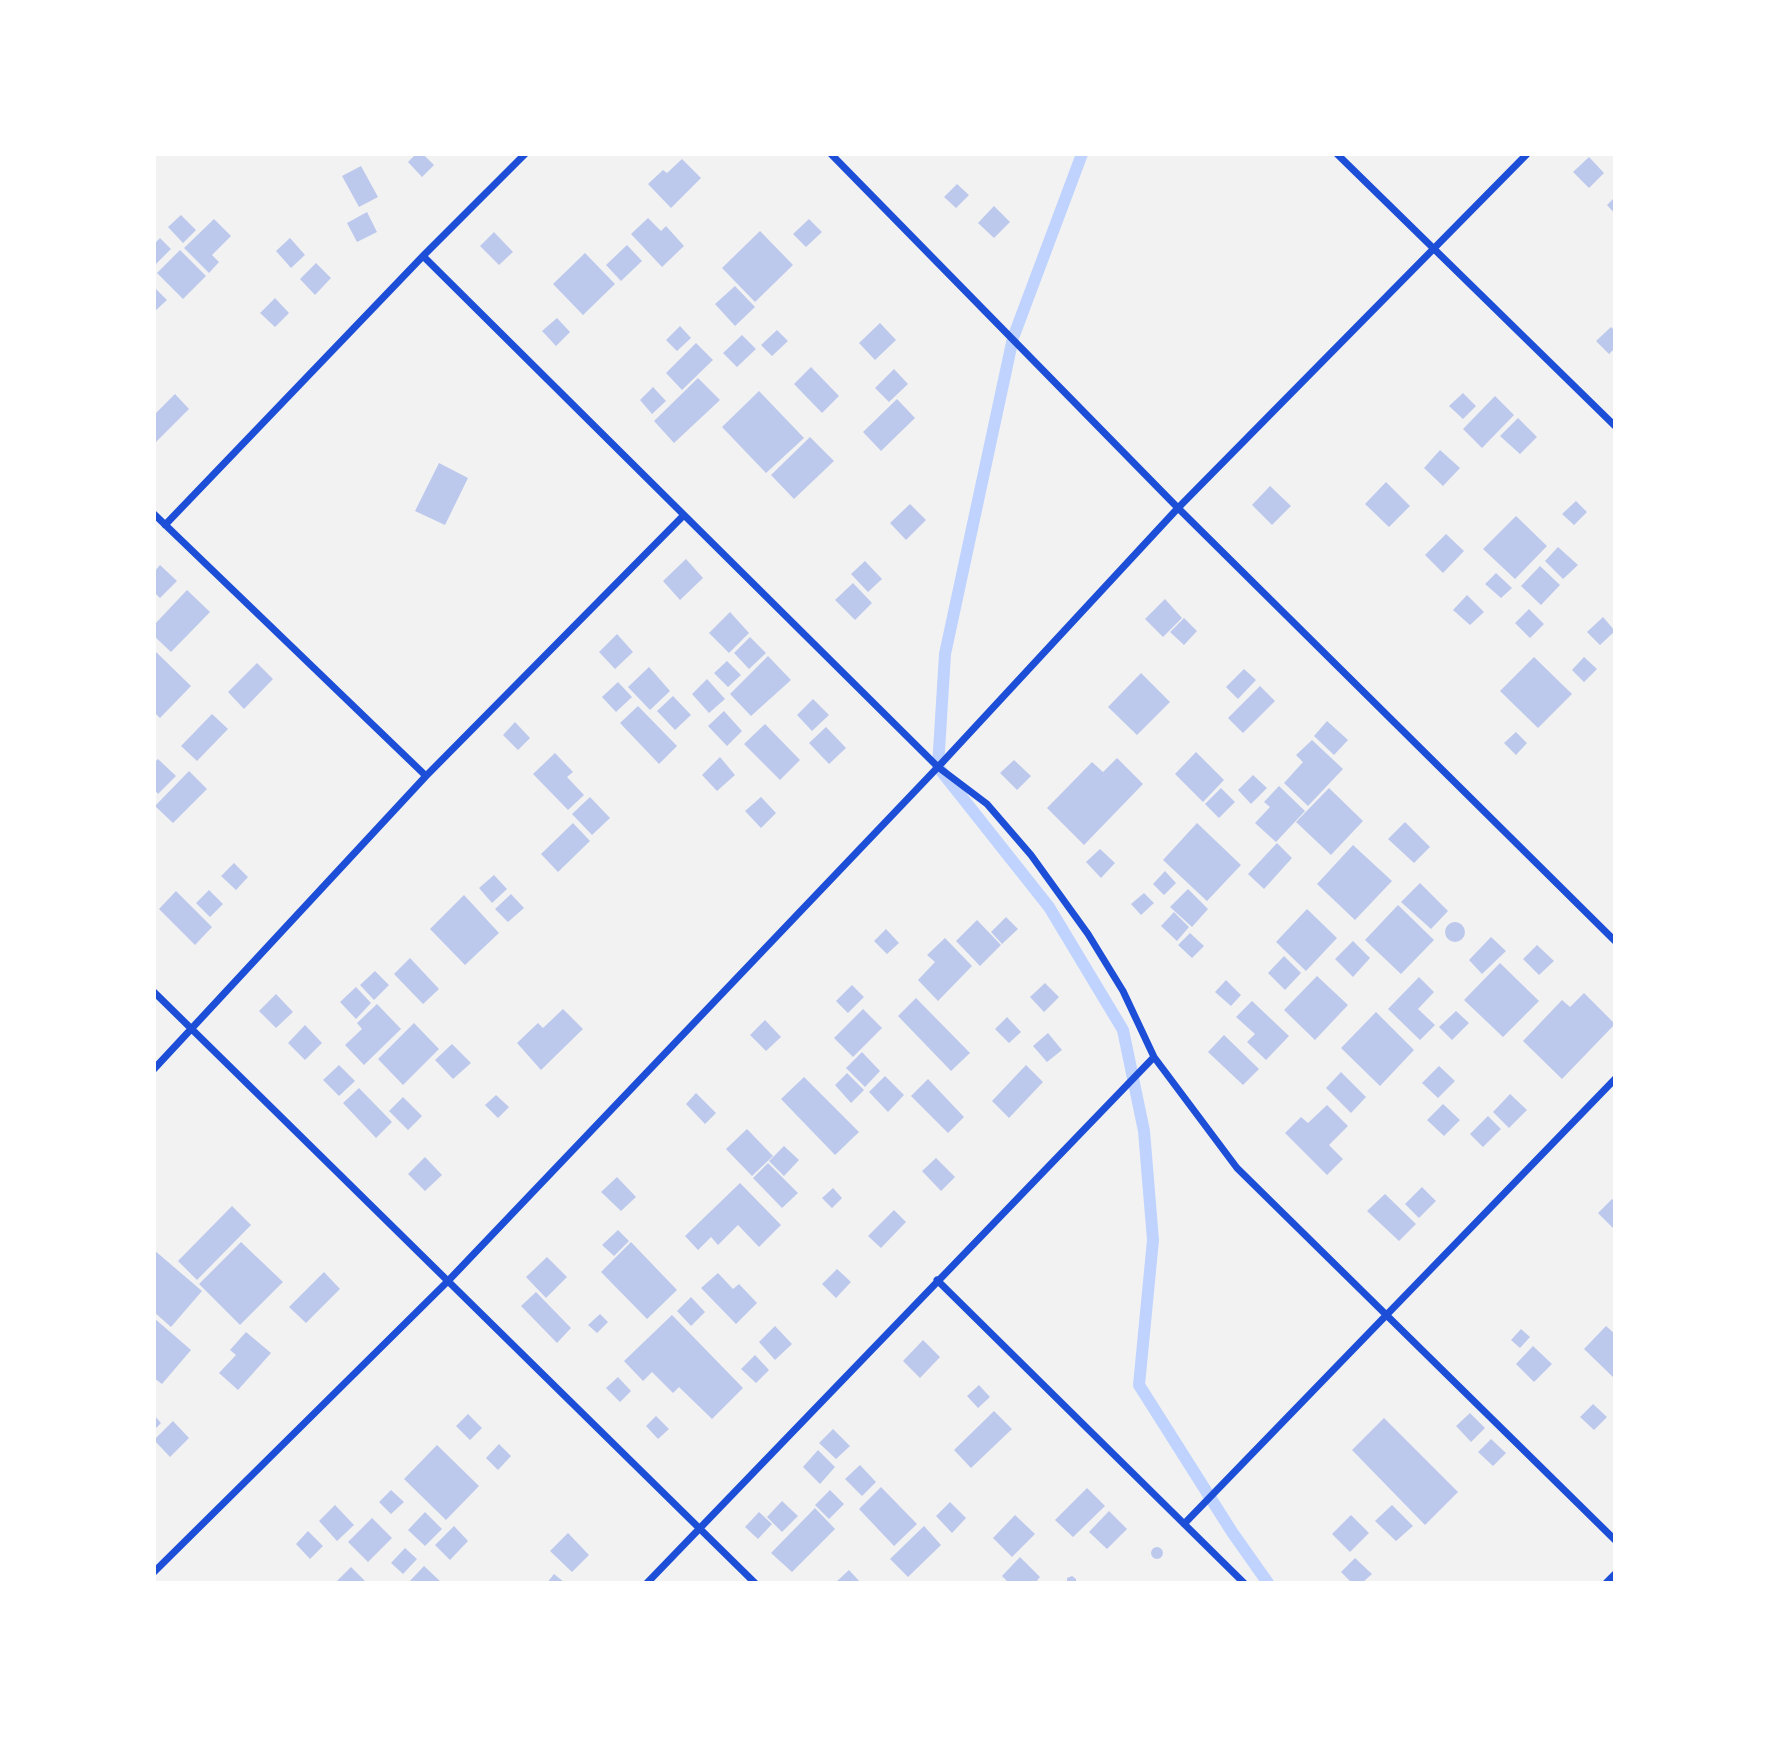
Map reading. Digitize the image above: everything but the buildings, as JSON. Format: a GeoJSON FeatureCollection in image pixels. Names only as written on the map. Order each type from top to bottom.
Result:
{"type":"FeatureCollection","features":[{"type":"Feature","properties":{"kind":"street"},"geometry":{"type":"LineString","coordinates":[[165,524],[525,154]]}},
{"type":"Feature","properties":{"kind":"street"},"geometry":{"type":"LineString","coordinates":[[831,154],[1178,509],[1615,941]]}},
{"type":"Feature","properties":{"kind":"street"},"geometry":{"type":"LineString","coordinates":[[1337,154],[1615,426]]}},
{"type":"Feature","properties":{"kind":"street"},"geometry":{"type":"LineString","coordinates":[[154,1572],[448,1281],[938,767],[1178,509],[1527,154]]}},
{"type":"Feature","properties":{"kind":"street"},"geometry":{"type":"LineString","coordinates":[[423,256],[938,767],[987,804],[1031,855],[1088,934],[1123,991],[1154,1057],[1237,1168],[1615,1540]]}},
{"type":"Feature","properties":{"kind":"street"},"geometry":{"type":"LineString","coordinates":[[154,514],[426,776]]}},
{"type":"Feature","properties":{"kind":"street"},"geometry":{"type":"LineString","coordinates":[[154,1069],[426,776],[684,515]]}},
{"type":"Feature","properties":{"kind":"street"},"geometry":{"type":"LineString","coordinates":[[154,992],[755,1583]]}},
{"type":"Feature","properties":{"kind":"street"},"geometry":{"type":"LineString","coordinates":[[647,1583],[1154,1057]]}},
{"type":"Feature","properties":{"kind":"street"},"geometry":{"type":"LineString","coordinates":[[1184,1524],[1615,1079]]}},
{"type":"Feature","properties":{"kind":"street"},"geometry":{"type":"LineString","coordinates":[[937,1280],[1244,1583]]}},
{"type":"Feature","properties":{"kind":"street"},"geometry":{"type":"LineString","coordinates":[[1606,1583],[1615,1574]]}},
{"type":"Feature","properties":{"kind":"waterway"},"geometry":{"type":"LineString","coordinates":[[1082,154],[1013,338],[945,654],[938,767],[1049,907],[1123,1030],[1144,1131],[1153,1240],[1139,1385],[1232,1532],[1268,1583]]}}]}
